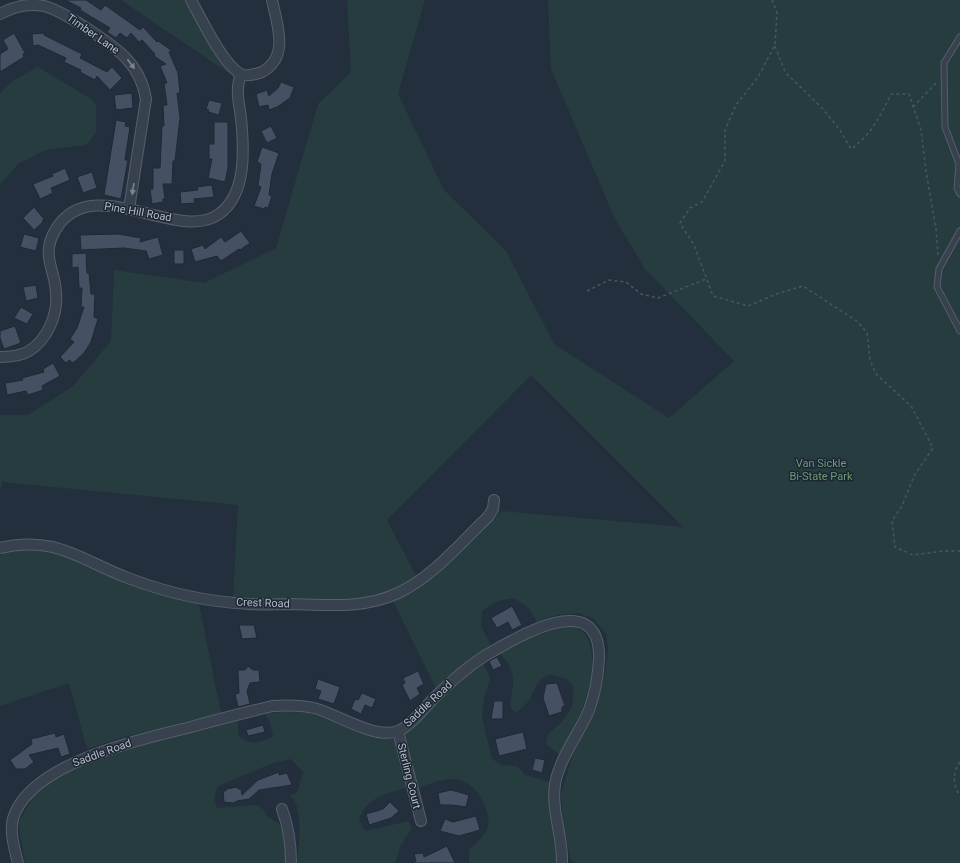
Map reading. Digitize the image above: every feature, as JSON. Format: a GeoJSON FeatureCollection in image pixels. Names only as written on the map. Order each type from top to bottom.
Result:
{"type":"FeatureCollection","features":[{"type":"Feature","properties":{"kind":"street"},"geometry":{"type":"LineString","coordinates":[[191,0],[225,57],[241,74],[249,75],[259,73],[268,68],[276,59],[280,46],[280,33],[272,0]]}},
{"type":"Feature","properties":{"kind":"street","name":"Timber Lane"},"geometry":{"type":"LineString","coordinates":[[0,14],[10,9],[28,5],[44,6],[60,12],[112,45],[127,58],[137,72],[144,86],[146,100],[129,209]]}},
{"type":"Feature","properties":{"kind":"street","name":"Pine Hill Road"},"geometry":{"type":"LineString","coordinates":[[0,357],[12,356],[29,351],[44,337],[51,324],[56,309],[56,292],[47,257],[50,242],[56,228],[68,216],[82,207],[96,205],[129,209],[186,221],[205,221],[219,214],[231,203],[239,187],[242,167],[241,119],[237,88],[241,74]]}},
{"type":"Feature","properties":{"kind":"street","name":"Crest Road"},"geometry":{"type":"LineString","coordinates":[[0,548],[26,543],[47,545],[69,551],[124,577],[152,588],[209,601],[250,604],[350,606],[373,602],[398,593],[418,581],[435,568],[488,517],[493,509],[494,500]]}},
{"type":"Feature","properties":{"kind":"street","name":"Saddle Road"},"geometry":{"type":"LineString","coordinates":[[18,863],[11,825],[15,812],[25,797],[41,783],[60,770],[84,758],[118,745],[272,706],[290,704],[314,708],[373,731],[398,731],[408,724],[458,676],[508,642],[544,626],[566,621],[580,622],[590,629],[597,640],[599,652],[598,673],[589,709],[570,747],[556,783],[554,799],[561,841],[562,863]]}},
{"type":"Feature","properties":{"kind":"street","name":"Sterling Court"},"geometry":{"type":"LineString","coordinates":[[398,731],[421,821]]}},
{"type":"Feature","properties":{"kind":"street"},"geometry":{"type":"LineString","coordinates":[[282,809],[289,828],[291,863]]}},
{"type":"Feature","properties":{"kind":"lane"},"geometry":{"type":"LineString","coordinates":[[960,36],[944,63],[945,127],[959,164],[957,188],[960,194]]}},
{"type":"Feature","properties":{"kind":"lane"},"geometry":{"type":"LineString","coordinates":[[960,231],[939,269],[936,287],[960,332]]}},
{"type":"Feature","properties":{"kind":"path"},"geometry":{"type":"LineString","coordinates":[[772,0],[777,12],[775,45],[785,72],[823,109],[840,130],[851,149],[862,141],[880,118],[891,94],[909,94],[921,130],[936,229],[939,269]]}},
{"type":"Feature","properties":{"kind":"path"},"geometry":{"type":"LineString","coordinates":[[775,45],[758,77],[736,105],[725,130],[725,161],[702,202],[690,208],[680,223],[694,244],[713,296],[748,306],[779,293],[803,286],[858,322],[867,333],[870,360],[876,374],[911,406],[933,448],[914,476],[902,506],[892,521],[895,547],[913,555],[944,551],[960,551]]}},
{"type":"Feature","properties":{"kind":"path"},"geometry":{"type":"LineString","coordinates":[[913,107],[944,75]]}},
{"type":"Feature","properties":{"kind":"path"},"geometry":{"type":"LineString","coordinates":[[587,291],[610,280],[626,282],[641,294],[658,298],[706,279]]}},
{"type":"Feature","properties":{"kind":"path"},"geometry":{"type":"LineString","coordinates":[[960,762],[955,769],[954,787],[960,796]]}},
{"type":"Feature","properties":{"kind":"green space"},"geometry":{"type":"Polygon","coordinates":[[[121,0],[186,0],[208,42],[230,74],[121,0]]]}},
{"type":"Feature","properties":{"kind":"green space","name":"Van Sickle Bi-State Park"},"geometry":{"type":"Polygon","coordinates":[[[347,0],[425,0],[398,94],[444,190],[506,251],[554,344],[669,418],[734,361],[645,269],[615,219],[551,69],[548,0],[960,0],[960,863],[573,863],[570,858],[563,822],[561,793],[572,757],[597,704],[605,671],[608,648],[606,634],[593,618],[578,613],[556,615],[537,622],[529,608],[514,598],[494,602],[482,611],[481,626],[492,647],[449,675],[436,688],[393,601],[409,594],[452,562],[502,511],[683,527],[531,375],[387,520],[416,576],[401,586],[358,600],[323,601],[233,598],[238,505],[2,482],[0,492],[0,415],[28,415],[73,386],[111,341],[114,270],[204,283],[276,248],[318,104],[351,72],[347,0]]]}},
{"type":"Feature","properties":{"kind":"green space"},"geometry":{"type":"Polygon","coordinates":[[[38,67],[91,99],[96,104],[96,133],[86,145],[45,150],[18,164],[0,185],[0,93],[14,80],[38,67]]]}},
{"type":"Feature","properties":{"kind":"green space"},"geometry":{"type":"Polygon","coordinates":[[[38,548],[64,555],[145,590],[199,604],[221,713],[120,738],[87,749],[69,683],[0,706],[0,556],[7,551],[38,548]]]}},
{"type":"Feature","properties":{"kind":"green space"},"geometry":{"type":"Polygon","coordinates":[[[564,626],[582,631],[588,638],[591,648],[592,676],[589,690],[579,716],[560,755],[546,744],[548,734],[561,723],[572,707],[574,687],[567,679],[550,674],[539,681],[528,702],[516,713],[510,707],[513,685],[512,672],[506,660],[500,654],[519,642],[564,626]]]}},
{"type":"Feature","properties":{"kind":"green space"},"geometry":{"type":"Polygon","coordinates":[[[484,664],[490,678],[484,699],[482,718],[492,759],[502,765],[517,766],[525,775],[551,782],[550,812],[557,863],[469,863],[469,850],[483,836],[488,826],[487,812],[482,798],[472,787],[460,780],[455,779],[438,781],[418,788],[406,734],[457,683],[484,664]]]}},
{"type":"Feature","properties":{"kind":"green space"},"geometry":{"type":"Polygon","coordinates":[[[265,713],[309,713],[371,736],[385,737],[396,742],[406,788],[385,794],[372,801],[362,812],[359,819],[365,831],[409,821],[412,828],[401,845],[395,863],[297,863],[300,827],[299,817],[297,808],[290,795],[297,793],[303,772],[291,759],[273,763],[218,786],[214,797],[217,808],[257,805],[264,810],[267,816],[279,824],[284,835],[286,851],[285,863],[25,863],[18,823],[36,793],[53,780],[91,761],[118,752],[238,720],[238,735],[250,742],[264,741],[273,737],[271,725],[265,713]]]}},
{"type":"Feature","properties":{"kind":"building"},"geometry":{"type":"Polygon","coordinates":[[[65,0],[86,0],[101,10],[105,5],[140,30],[143,27],[157,42],[158,41],[171,50],[169,52],[178,73],[180,93],[177,93],[180,118],[175,161],[173,161],[172,184],[163,184],[165,199],[163,199],[163,202],[152,204],[150,189],[153,189],[153,168],[160,168],[162,126],[164,126],[163,105],[167,105],[164,83],[167,83],[160,66],[166,64],[154,56],[155,54],[142,40],[139,42],[131,33],[127,38],[120,33],[116,38],[107,32],[110,28],[80,10],[81,8],[65,0]]]}},
{"type":"Feature","properties":{"kind":"building"},"geometry":{"type":"Polygon","coordinates":[[[14,33],[25,53],[23,54],[24,57],[0,72],[0,54],[8,49],[3,40],[14,33]]]}},
{"type":"Feature","properties":{"kind":"building"},"geometry":{"type":"Polygon","coordinates":[[[44,33],[44,35],[82,54],[80,58],[107,72],[112,67],[122,78],[110,90],[97,76],[95,80],[80,72],[81,70],[64,62],[66,58],[38,45],[33,46],[32,34],[44,33]]]}},
{"type":"Feature","properties":{"kind":"building"},"geometry":{"type":"Polygon","coordinates":[[[281,82],[294,87],[290,98],[277,107],[269,110],[268,105],[259,107],[256,94],[267,90],[269,96],[278,88],[281,82]]]}},
{"type":"Feature","properties":{"kind":"building"},"geometry":{"type":"Polygon","coordinates":[[[132,93],[133,108],[116,110],[114,95],[132,93]]]}},
{"type":"Feature","properties":{"kind":"building"},"geometry":{"type":"Polygon","coordinates":[[[209,100],[222,103],[219,115],[208,112],[209,110],[206,109],[209,100]]]}},
{"type":"Feature","properties":{"kind":"building"},"geometry":{"type":"Polygon","coordinates":[[[116,120],[126,122],[125,126],[130,127],[125,160],[128,160],[121,199],[104,195],[116,120]]]}},
{"type":"Feature","properties":{"kind":"building"},"geometry":{"type":"Polygon","coordinates":[[[214,122],[228,122],[228,168],[225,182],[208,178],[212,159],[209,159],[209,144],[214,144],[214,122]]]}},
{"type":"Feature","properties":{"kind":"building"},"geometry":{"type":"Polygon","coordinates":[[[271,126],[277,138],[267,143],[261,131],[271,126]]]}},
{"type":"Feature","properties":{"kind":"building"},"geometry":{"type":"Polygon","coordinates":[[[262,147],[279,153],[272,174],[269,195],[272,196],[268,208],[265,207],[264,209],[254,206],[261,187],[258,186],[261,164],[257,162],[262,147]]]}},
{"type":"Feature","properties":{"kind":"building"},"geometry":{"type":"Polygon","coordinates":[[[65,168],[70,180],[51,188],[53,193],[40,199],[33,184],[53,176],[52,174],[65,168]]]}},
{"type":"Feature","properties":{"kind":"building"},"geometry":{"type":"Polygon","coordinates":[[[92,172],[97,188],[83,193],[77,177],[92,172]]]}},
{"type":"Feature","properties":{"kind":"building"},"geometry":{"type":"Polygon","coordinates":[[[212,185],[214,197],[194,199],[195,203],[181,204],[180,192],[198,190],[197,187],[212,185]]]}},
{"type":"Feature","properties":{"kind":"building"},"geometry":{"type":"Polygon","coordinates":[[[34,207],[44,219],[42,221],[43,222],[34,230],[23,218],[34,207]]]}},
{"type":"Feature","properties":{"kind":"building"},"geometry":{"type":"Polygon","coordinates":[[[241,231],[250,243],[240,250],[239,249],[221,261],[217,256],[195,262],[191,249],[203,245],[205,249],[221,237],[225,242],[241,231]]]}},
{"type":"Feature","properties":{"kind":"building"},"geometry":{"type":"Polygon","coordinates":[[[24,234],[39,238],[36,251],[20,247],[24,234]]]}},
{"type":"Feature","properties":{"kind":"building"},"geometry":{"type":"Polygon","coordinates":[[[118,234],[141,238],[140,242],[158,237],[163,255],[149,259],[146,251],[124,248],[81,250],[80,235],[118,234]]]}},
{"type":"Feature","properties":{"kind":"building"},"geometry":{"type":"Polygon","coordinates":[[[174,250],[184,250],[184,264],[174,264],[174,250]]]}},
{"type":"Feature","properties":{"kind":"building"},"geometry":{"type":"Polygon","coordinates":[[[86,253],[87,273],[89,273],[91,294],[95,294],[94,317],[98,319],[91,342],[84,353],[73,363],[69,360],[66,363],[60,357],[74,342],[70,339],[77,328],[84,307],[81,307],[82,288],[79,288],[78,267],[72,268],[72,254],[86,253]]]}},
{"type":"Feature","properties":{"kind":"building"},"geometry":{"type":"Polygon","coordinates":[[[36,285],[38,298],[26,301],[23,287],[36,285]]]}},
{"type":"Feature","properties":{"kind":"building"},"geometry":{"type":"Polygon","coordinates":[[[21,307],[33,314],[27,324],[14,318],[21,307]]]}},
{"type":"Feature","properties":{"kind":"building"},"geometry":{"type":"Polygon","coordinates":[[[15,326],[21,343],[4,349],[0,338],[0,331],[15,326]]]}},
{"type":"Feature","properties":{"kind":"building"},"geometry":{"type":"Polygon","coordinates":[[[53,363],[60,376],[42,386],[43,390],[28,395],[26,391],[7,395],[5,383],[23,380],[22,378],[44,372],[43,369],[53,363]]]}},
{"type":"Feature","properties":{"kind":"building"},"geometry":{"type":"Polygon","coordinates":[[[512,606],[522,625],[512,630],[508,622],[497,628],[491,618],[512,606]]]}},
{"type":"Feature","properties":{"kind":"building"},"geometry":{"type":"Polygon","coordinates":[[[239,625],[254,625],[257,638],[242,639],[239,625]]]}},
{"type":"Feature","properties":{"kind":"building"},"geometry":{"type":"Polygon","coordinates":[[[497,657],[502,666],[493,670],[489,661],[497,657]]]}},
{"type":"Feature","properties":{"kind":"building"},"geometry":{"type":"Polygon","coordinates":[[[248,666],[253,670],[259,670],[260,682],[250,683],[247,691],[250,704],[238,707],[235,694],[239,693],[238,670],[245,670],[248,666]]]}},
{"type":"Feature","properties":{"kind":"building"},"geometry":{"type":"Polygon","coordinates":[[[418,671],[424,684],[417,688],[420,694],[410,701],[402,685],[405,683],[403,678],[418,671]]]}},
{"type":"Feature","properties":{"kind":"building"},"geometry":{"type":"Polygon","coordinates":[[[318,679],[340,687],[334,704],[318,699],[321,691],[315,689],[318,679]]]}},
{"type":"Feature","properties":{"kind":"building"},"geometry":{"type":"Polygon","coordinates":[[[557,683],[565,706],[562,707],[562,712],[549,716],[543,698],[546,684],[557,683]]]}},
{"type":"Feature","properties":{"kind":"building"},"geometry":{"type":"Polygon","coordinates":[[[362,693],[376,699],[372,708],[365,705],[361,714],[351,709],[355,699],[358,700],[362,693]]]}},
{"type":"Feature","properties":{"kind":"building"},"geometry":{"type":"Polygon","coordinates":[[[494,701],[503,701],[503,719],[491,719],[494,701]]]}},
{"type":"Feature","properties":{"kind":"building"},"geometry":{"type":"Polygon","coordinates":[[[263,725],[265,732],[248,736],[246,730],[263,725]]]}},
{"type":"Feature","properties":{"kind":"building"},"geometry":{"type":"Polygon","coordinates":[[[523,732],[527,749],[499,756],[495,739],[523,732]]]}},
{"type":"Feature","properties":{"kind":"building"},"geometry":{"type":"Polygon","coordinates":[[[55,733],[56,737],[64,734],[70,754],[61,757],[58,748],[29,755],[34,762],[25,769],[16,769],[10,760],[32,744],[31,739],[55,733]]]}},
{"type":"Feature","properties":{"kind":"building"},"geometry":{"type":"Polygon","coordinates":[[[535,758],[545,760],[542,773],[532,770],[535,758]]]}},
{"type":"Feature","properties":{"kind":"building"},"geometry":{"type":"Polygon","coordinates":[[[279,772],[279,775],[287,773],[292,785],[259,790],[249,799],[234,803],[224,802],[223,791],[226,791],[226,789],[238,787],[238,789],[241,789],[242,795],[258,780],[279,772]]]}},
{"type":"Feature","properties":{"kind":"building"},"geometry":{"type":"Polygon","coordinates":[[[451,790],[469,795],[466,807],[440,805],[438,793],[451,790]]]}},
{"type":"Feature","properties":{"kind":"building"},"geometry":{"type":"Polygon","coordinates":[[[390,802],[399,811],[391,818],[369,825],[366,814],[383,809],[390,802]]]}},
{"type":"Feature","properties":{"kind":"building"},"geometry":{"type":"Polygon","coordinates":[[[476,816],[480,830],[459,836],[440,831],[445,819],[453,822],[476,816]]]}},
{"type":"Feature","properties":{"kind":"building"},"geometry":{"type":"Polygon","coordinates":[[[447,846],[455,863],[411,863],[416,861],[414,854],[423,853],[424,857],[447,846]]]}}]}
